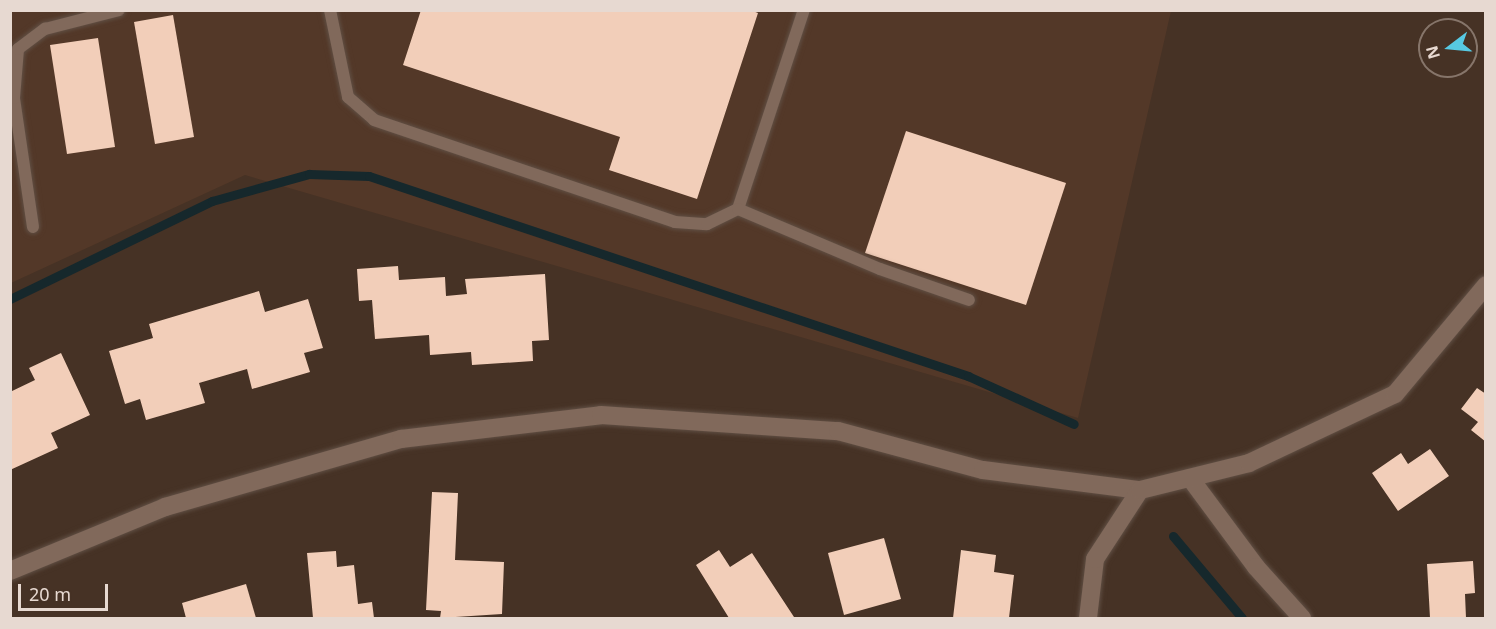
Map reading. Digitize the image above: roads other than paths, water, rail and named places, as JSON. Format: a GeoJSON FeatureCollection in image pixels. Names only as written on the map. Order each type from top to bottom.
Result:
{"type":"FeatureCollection","features":[{"type":"Feature","properties":{"kind":"street"},"geometry":{"type":"LineString","coordinates":[[10,572],[165,507],[401,439],[601,415],[838,431],[983,470],[1140,490],[1249,463],[1395,394],[1485,285]]}},
{"type":"Feature","properties":{"kind":"street"},"geometry":{"type":"LineString","coordinates":[[1190,478],[1256,567],[1302,618]]}},
{"type":"Feature","properties":{"kind":"street"},"geometry":{"type":"LineString","coordinates":[[1088,618],[1095,559],[1140,490]]}},
{"type":"Feature","properties":{"kind":"lane"},"geometry":{"type":"LineString","coordinates":[[33,227],[12,98],[18,48],[45,29],[119,10]]}},
{"type":"Feature","properties":{"kind":"lane"},"geometry":{"type":"LineString","coordinates":[[330,10],[348,97],[374,120],[675,222],[707,224],[738,209],[804,10]]}},
{"type":"Feature","properties":{"kind":"lane"},"geometry":{"type":"LineString","coordinates":[[738,209],[880,269],[969,300]]}},
{"type":"Feature","properties":{"kind":"waterway"},"geometry":{"type":"LineString","coordinates":[[10,299],[212,201],[309,174],[369,176],[968,376],[1074,424]]}},
{"type":"Feature","properties":{"kind":"waterway"},"geometry":{"type":"LineString","coordinates":[[1173,536],[1242,618]]}}]}
